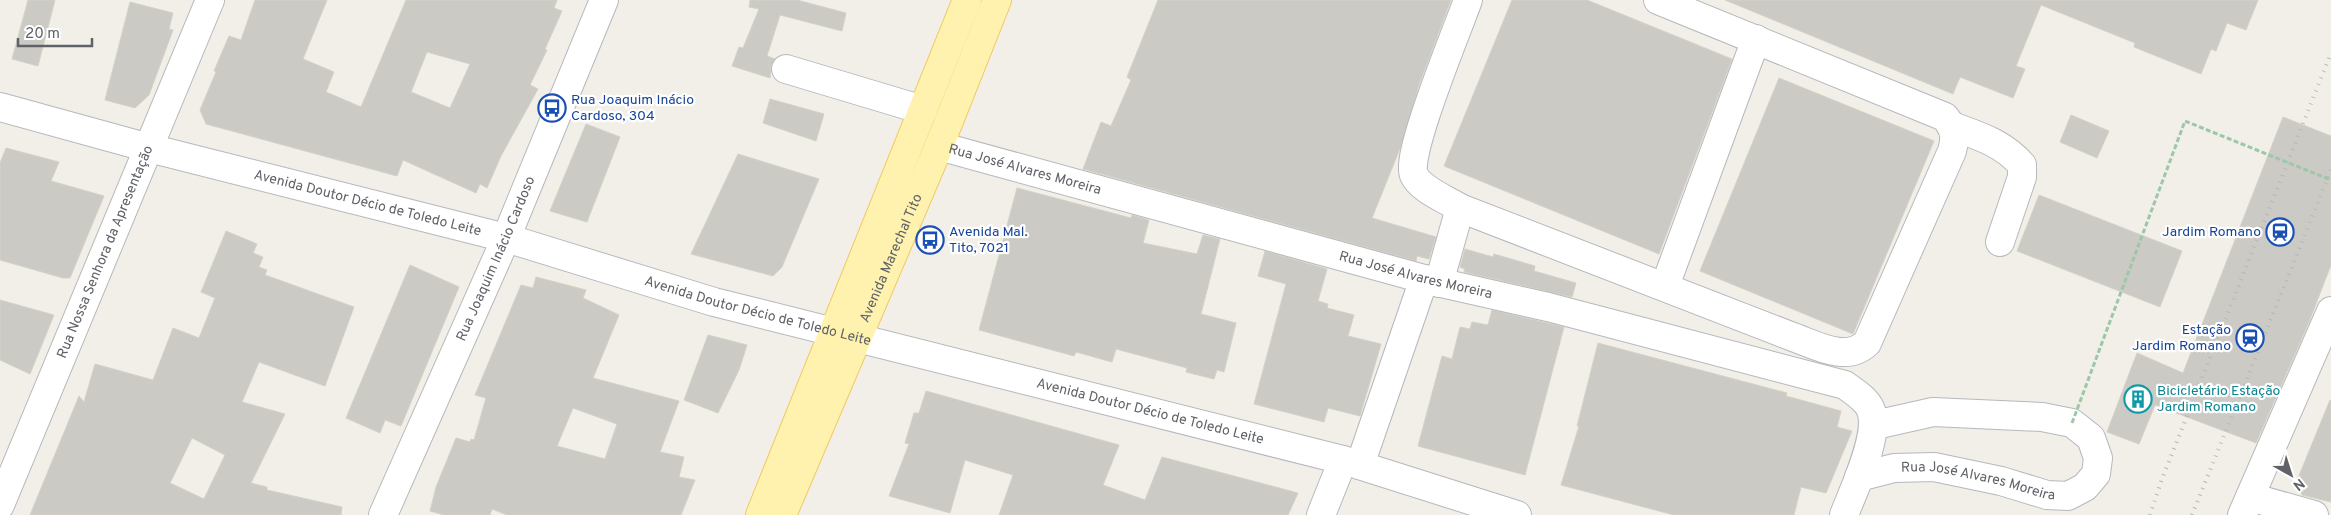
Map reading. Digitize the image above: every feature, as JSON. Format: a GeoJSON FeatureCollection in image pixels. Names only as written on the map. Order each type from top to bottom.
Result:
{"type":"FeatureCollection","features":[{"type":"Feature","properties":{"kind":"main road","name":"Avenida Marechal Tito"},"geometry":{"type":"LineString","coordinates":[[782,515],[923,110],[967,0]]}},
{"type":"Feature","properties":{"kind":"main road","name":"Avenida Marechal Tito"},"geometry":{"type":"LineString","coordinates":[[760,515],[939,146],[997,0]]}},
{"type":"Feature","properties":{"kind":"main road"},"geometry":{"type":"LineString","coordinates":[[943,60],[970,69]]}},
{"type":"Feature","properties":{"kind":"street","name":"Rua Nossa Senhora da Apresentação"},"geometry":{"type":"LineString","coordinates":[[0,505],[210,0]]}},
{"type":"Feature","properties":{"kind":"street","name":"Rua Joaquim Inácio Cardoso"},"geometry":{"type":"LineString","coordinates":[[383,515],[506,238],[604,0]]}},
{"type":"Feature","properties":{"kind":"street"},"geometry":{"type":"LineString","coordinates":[[1468,0],[1411,162],[1413,174],[1420,183],[1460,208],[1793,337],[1842,354],[1861,349],[1867,343],[1952,152],[1956,138],[1952,126],[1945,117],[1658,0]]}},
{"type":"Feature","properties":{"kind":"street"},"geometry":{"type":"LineString","coordinates":[[1665,286],[1756,39]]}},
{"type":"Feature","properties":{"kind":"street"},"geometry":{"type":"LineString","coordinates":[[786,69],[923,110]]}},
{"type":"Feature","properties":{"kind":"street","name":"Avenida Doutor Décio de Toledo Leite"},"geometry":{"type":"LineString","coordinates":[[0,107],[149,148],[506,238],[714,302],[1352,462],[1517,515]]}},
{"type":"Feature","properties":{"kind":"street"},"geometry":{"type":"LineString","coordinates":[[1952,126],[1993,140],[2012,154],[2022,165],[2022,176],[2000,242]]}},
{"type":"Feature","properties":{"kind":"street","name":"Rua José Alvares Moreira"},"geometry":{"type":"LineString","coordinates":[[939,146],[1432,281],[1548,307],[1845,385],[1866,403],[1875,425],[1933,412],[2042,417],[2072,423],[2091,438],[2098,458],[2096,474],[2085,487],[2068,496],[2046,495],[2001,482],[1934,467],[1894,468],[1859,478]]}},
{"type":"Feature","properties":{"kind":"street"},"geometry":{"type":"LineString","coordinates":[[1321,515],[1352,462],[1432,281],[1460,208]]}},
{"type":"Feature","properties":{"kind":"street"},"geometry":{"type":"LineString","coordinates":[[2314,515],[2246,506],[2328,324]]}},
{"type":"Feature","properties":{"kind":"street"},"geometry":{"type":"LineString","coordinates":[[1844,515],[1859,478],[1875,425]]}},
{"type":"Feature","properties":{"kind":"path"},"geometry":{"type":"LineString","coordinates":[[2072,423],[2185,121],[2331,180]]}},
{"type":"Feature","properties":{"kind":"building"},"geometry":{"type":"Polygon","coordinates":[[[28,0],[55,0],[38,66],[12,59],[28,0]]]}},
{"type":"Feature","properties":{"kind":"building"},"geometry":{"type":"Polygon","coordinates":[[[255,0],[327,0],[303,59],[334,72],[326,92],[361,107],[406,0],[557,0],[554,8],[562,11],[545,49],[547,50],[530,85],[538,89],[501,156],[487,188],[480,184],[476,193],[403,160],[397,176],[206,124],[200,110],[216,72],[214,71],[229,36],[241,40],[255,0]],[[427,52],[411,92],[450,108],[470,64],[427,52]]]}},
{"type":"Feature","properties":{"kind":"building"},"geometry":{"type":"Polygon","coordinates":[[[750,0],[797,0],[846,13],[842,31],[780,15],[767,56],[775,59],[771,65],[770,78],[732,66],[739,47],[743,48],[759,9],[749,7],[750,0]]]}},
{"type":"Feature","properties":{"kind":"building"},"geometry":{"type":"Polygon","coordinates":[[[1158,0],[1451,0],[1419,85],[1401,146],[1372,218],[1436,237],[1429,259],[1417,256],[1416,261],[1083,169],[1101,122],[1111,126],[1131,80],[1127,77],[1158,0]]]}},
{"type":"Feature","properties":{"kind":"building"},"geometry":{"type":"Polygon","coordinates":[[[1512,0],[1587,0],[1732,59],[1659,254],[1444,166],[1512,0]]]}},
{"type":"Feature","properties":{"kind":"building"},"geometry":{"type":"Polygon","coordinates":[[[1725,0],[2258,0],[2246,30],[2227,23],[2216,51],[2211,49],[2201,74],[2134,47],[2135,43],[2041,5],[2016,66],[2025,69],[2013,98],[1960,77],[1953,94],[1725,0]]]}},
{"type":"Feature","properties":{"kind":"building"},"geometry":{"type":"Polygon","coordinates":[[[130,2],[173,13],[169,29],[173,30],[149,95],[135,108],[105,100],[130,2]]]}},
{"type":"Feature","properties":{"kind":"building"},"geometry":{"type":"Polygon","coordinates":[[[1779,78],[1934,141],[1853,334],[1700,271],[1779,78]]]}},
{"type":"Feature","properties":{"kind":"building"},"geometry":{"type":"Polygon","coordinates":[[[770,99],[824,114],[816,141],[763,123],[770,99]]]}},
{"type":"Feature","properties":{"kind":"building"},"geometry":{"type":"Polygon","coordinates":[[[2071,115],[2109,131],[2097,158],[2060,142],[2071,115]]]}},
{"type":"Feature","properties":{"kind":"building","name":"Estação Jardim Romano"},"geometry":{"type":"Polygon","coordinates":[[[2283,117],[2331,136],[2331,265],[2309,322],[2256,443],[2155,405],[2139,444],[2107,432],[2137,353],[2183,373],[2283,117]]]}},
{"type":"Feature","properties":{"kind":"building"},"geometry":{"type":"Polygon","coordinates":[[[586,124],[620,137],[587,222],[550,211],[586,124]]]}},
{"type":"Feature","properties":{"kind":"building"},"geometry":{"type":"Polygon","coordinates":[[[6,148],[59,162],[51,181],[104,196],[70,278],[63,278],[0,260],[0,163],[6,148]]]}},
{"type":"Feature","properties":{"kind":"building"},"geometry":{"type":"Polygon","coordinates":[[[738,154],[819,179],[782,267],[773,276],[691,254],[738,154]]]}},
{"type":"Feature","properties":{"kind":"building"},"geometry":{"type":"Polygon","coordinates":[[[1017,188],[1131,218],[1132,215],[1149,220],[1143,243],[1197,254],[1203,235],[1220,239],[1201,314],[1236,323],[1224,372],[1217,370],[1214,379],[1186,372],[1187,368],[1116,349],[1112,362],[1076,352],[1074,356],[979,330],[1017,188]]]}},
{"type":"Feature","properties":{"kind":"building"},"geometry":{"type":"Polygon","coordinates":[[[2039,195],[2182,251],[2160,307],[2017,251],[2039,195]]]}},
{"type":"Feature","properties":{"kind":"building"},"geometry":{"type":"Polygon","coordinates":[[[226,231],[257,244],[253,253],[263,257],[259,267],[267,270],[265,275],[354,307],[325,386],[259,362],[242,402],[285,414],[251,483],[267,487],[267,490],[342,507],[341,515],[30,515],[79,396],[84,402],[95,364],[153,380],[173,328],[199,338],[215,298],[201,292],[226,231]],[[192,438],[170,483],[204,499],[225,455],[192,438]]]}},
{"type":"Feature","properties":{"kind":"building"},"geometry":{"type":"Polygon","coordinates":[[[1465,249],[1493,257],[1494,254],[1535,266],[1534,271],[1576,283],[1572,297],[1464,272],[1465,269],[1460,267],[1465,249]]]}},
{"type":"Feature","properties":{"kind":"building"},"geometry":{"type":"Polygon","coordinates":[[[1265,251],[1327,269],[1318,301],[1328,304],[1327,308],[1354,315],[1348,336],[1381,344],[1360,416],[1328,408],[1324,422],[1254,404],[1286,284],[1258,276],[1265,251]]]}},
{"type":"Feature","properties":{"kind":"building"},"geometry":{"type":"Polygon","coordinates":[[[410,265],[459,287],[401,426],[385,420],[380,433],[346,418],[410,265]]]}},
{"type":"Feature","properties":{"kind":"building"},"geometry":{"type":"Polygon","coordinates":[[[536,277],[586,290],[583,298],[619,315],[593,378],[679,401],[660,452],[684,457],[679,477],[695,480],[681,515],[507,515],[492,509],[490,515],[444,515],[430,511],[436,487],[456,438],[470,442],[471,439],[474,440],[486,398],[475,395],[521,285],[533,288],[536,277]],[[573,408],[557,446],[605,459],[617,424],[573,408]]]}},
{"type":"Feature","properties":{"kind":"building"},"geometry":{"type":"Polygon","coordinates":[[[0,300],[54,315],[30,374],[0,360],[0,300]]]}},
{"type":"Feature","properties":{"kind":"building"},"geometry":{"type":"Polygon","coordinates":[[[1492,310],[1564,327],[1525,475],[1418,446],[1442,356],[1452,359],[1460,327],[1470,329],[1472,322],[1488,325],[1492,310]]]}},
{"type":"Feature","properties":{"kind":"building"},"geometry":{"type":"Polygon","coordinates":[[[708,335],[747,345],[739,370],[718,413],[684,400],[708,335]]]}},
{"type":"Feature","properties":{"kind":"building"},"geometry":{"type":"Polygon","coordinates":[[[1598,343],[1787,393],[1786,396],[1841,411],[1837,427],[1852,431],[1826,493],[1801,487],[1794,515],[1674,515],[1561,485],[1579,426],[1577,426],[1598,343]]]}},
{"type":"Feature","properties":{"kind":"building"},"geometry":{"type":"Polygon","coordinates":[[[926,391],[1119,445],[1103,485],[1145,500],[1162,457],[1298,493],[1288,515],[999,515],[1013,475],[965,460],[950,513],[889,496],[909,444],[905,443],[914,413],[919,413],[926,391]]]}},
{"type":"Feature","properties":{"kind":"building"},"geometry":{"type":"Polygon","coordinates":[[[2330,400],[2331,502],[2302,495],[2296,483],[2330,400]]]}},
{"type":"Feature","properties":{"kind":"railway"},"geometry":{"type":"LineString","coordinates":[[2150,515],[2162,479],[2331,53]]}},
{"type":"Feature","properties":{"kind":"railway"},"geometry":{"type":"LineString","coordinates":[[2192,515],[2331,170]]}},
{"type":"Feature","properties":{"kind":"place","name":"Rua Joaquim Inácio Cardoso, 304"},"geometry":{"type":"Point","coordinates":[552,108]}},
{"type":"Feature","properties":{"kind":"place","name":"Jardim Romano"},"geometry":{"type":"Point","coordinates":[2280,232]}},
{"type":"Feature","properties":{"kind":"place","name":"Avenida Mal. Tito, 7021"},"geometry":{"type":"Point","coordinates":[930,240]}},
{"type":"Feature","properties":{"kind":"place","name":"Estação Jardim Romano"},"geometry":{"type":"Point","coordinates":[2250,338]}},
{"type":"Feature","properties":{"kind":"place","name":"Bicicletário Estação Jardim Romano"},"geometry":{"type":"Point","coordinates":[2138,399]}}]}
